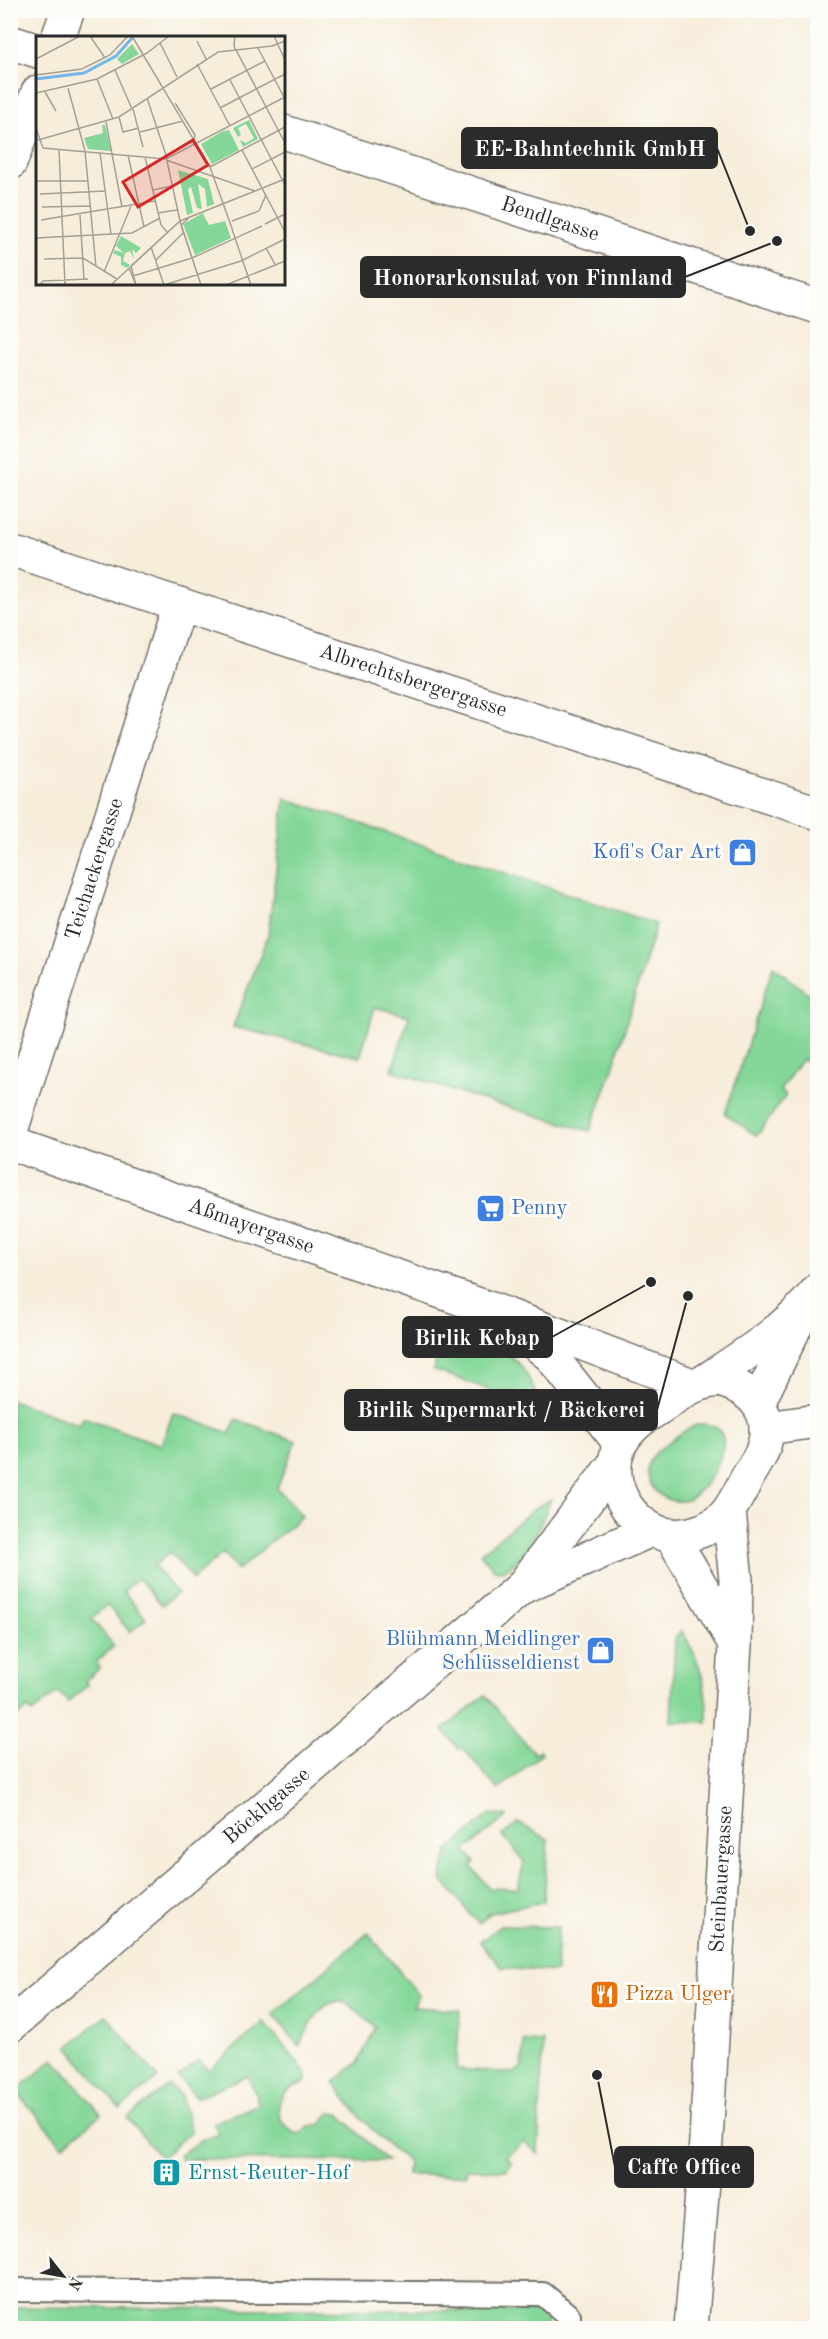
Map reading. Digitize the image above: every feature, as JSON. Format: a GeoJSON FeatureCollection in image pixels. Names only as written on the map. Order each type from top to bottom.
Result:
{"type":"FeatureCollection","features":[{"type":"Feature","properties":{"kind":"street"},"geometry":{"type":"LineString","coordinates":[[59,36],[68,10]]}},
{"type":"Feature","properties":{"kind":"street"},"geometry":{"type":"LineString","coordinates":[[10,42],[36,50]]}},
{"type":"Feature","properties":{"kind":"street"},"geometry":{"type":"LineString","coordinates":[[10,163],[36,97]]}},
{"type":"Feature","properties":{"kind":"street","name":"Bendlgasse"},"geometry":{"type":"LineString","coordinates":[[285,132],[818,307]]}},
{"type":"Feature","properties":{"kind":"street","name":"Albrechtsbergergasse"},"geometry":{"type":"LineString","coordinates":[[10,549],[818,813]]}},
{"type":"Feature","properties":{"kind":"street","name":"Teichackergasse"},"geometry":{"type":"LineString","coordinates":[[10,1134],[179,604]]}},
{"type":"Feature","properties":{"kind":"street","name":"Aßmayergasse"},"geometry":{"type":"LineString","coordinates":[[10,1143],[698,1383]]}},
{"type":"Feature","properties":{"kind":"street"},"geometry":{"type":"LineString","coordinates":[[698,1383],[719,1380],[745,1389],[762,1415],[766,1437],[761,1454],[729,1511],[710,1527],[701,1531],[691,1534],[661,1532],[635,1519],[622,1502],[615,1483],[618,1453],[632,1427],[698,1383],[772,1337],[812,1297]]}},
{"type":"Feature","properties":{"kind":"street"},"geometry":{"type":"LineString","coordinates":[[762,1415],[812,1297]]}},
{"type":"Feature","properties":{"kind":"street","name":"Aßmayergasse"},"geometry":{"type":"LineString","coordinates":[[491,1309],[550,1355],[618,1453]]}},
{"type":"Feature","properties":{"kind":"street"},"geometry":{"type":"LineString","coordinates":[[762,1415],[818,1421]]}},
{"type":"Feature","properties":{"kind":"street","name":"Böckhgasse"},"geometry":{"type":"LineString","coordinates":[[10,2026],[521,1588],[618,1453]]}},
{"type":"Feature","properties":{"kind":"street","name":"Steinbauergasse"},"geometry":{"type":"LineString","coordinates":[[691,2328],[705,2157],[735,1644],[736,1580],[729,1511]]}},
{"type":"Feature","properties":{"kind":"street"},"geometry":{"type":"LineString","coordinates":[[661,1532],[735,1644]]}},
{"type":"Feature","properties":{"kind":"street","name":"Böckhgasse"},"geometry":{"type":"LineString","coordinates":[[521,1588],[661,1532]]}},
{"type":"Feature","properties":{"kind":"lane"},"geometry":{"type":"LineString","coordinates":[[10,2290],[543,2294],[569,2316],[570,2328]]}},
{"type":"Feature","properties":{"kind":"green space"},"geometry":{"type":"Polygon","coordinates":[[[285,798],[656,924],[613,1068],[590,1131],[459,1093],[392,1070],[409,1016],[375,1007],[360,1057],[233,1027],[268,935],[285,798]]]}},
{"type":"Feature","properties":{"kind":"green space"},"geometry":{"type":"Polygon","coordinates":[[[773,966],[817,1000],[817,1057],[811,1065],[802,1059],[780,1090],[786,1095],[757,1136],[725,1114],[773,966]]]}},
{"type":"Feature","properties":{"kind":"green space"},"geometry":{"type":"Polygon","coordinates":[[[459,1324],[496,1344],[520,1365],[533,1386],[542,1408],[433,1370],[445,1332],[452,1325],[459,1324]]]}},
{"type":"Feature","properties":{"kind":"green space"},"geometry":{"type":"Polygon","coordinates":[[[11,1400],[80,1425],[83,1417],[161,1445],[173,1413],[230,1433],[236,1419],[296,1441],[277,1488],[302,1516],[238,1570],[223,1553],[193,1579],[170,1552],[154,1566],[177,1593],[162,1605],[138,1578],[123,1591],[146,1619],[130,1632],[107,1605],[91,1618],[114,1646],[96,1662],[100,1668],[85,1681],[88,1685],[68,1702],[58,1692],[32,1713],[28,1708],[11,1722],[11,1400]]]}},
{"type":"Feature","properties":{"kind":"green space"},"geometry":{"type":"Polygon","coordinates":[[[699,1424],[714,1426],[722,1434],[723,1446],[720,1459],[713,1473],[695,1495],[687,1500],[670,1500],[656,1491],[651,1484],[648,1468],[651,1459],[672,1439],[699,1424]]]}},
{"type":"Feature","properties":{"kind":"green space"},"geometry":{"type":"Polygon","coordinates":[[[551,1499],[537,1531],[523,1554],[506,1569],[496,1571],[480,1554],[533,1509],[551,1499]]]}},
{"type":"Feature","properties":{"kind":"green space"},"geometry":{"type":"Polygon","coordinates":[[[681,1630],[702,1673],[707,1722],[671,1721],[675,1638],[681,1630]]]}},
{"type":"Feature","properties":{"kind":"green space"},"geometry":{"type":"Polygon","coordinates":[[[485,1695],[535,1754],[540,1750],[542,1753],[498,1790],[462,1747],[459,1749],[443,1730],[485,1695]]]}},
{"type":"Feature","properties":{"kind":"green space"},"geometry":{"type":"Polygon","coordinates":[[[490,1814],[507,1816],[465,1851],[475,1862],[471,1866],[489,1888],[518,1889],[524,1862],[503,1835],[518,1823],[548,1839],[544,1902],[490,1913],[479,1924],[441,1879],[448,1850],[490,1814]]]}},
{"type":"Feature","properties":{"kind":"green space"},"geometry":{"type":"Polygon","coordinates":[[[500,1926],[558,1927],[556,1972],[502,1968],[480,1942],[500,1926]]]}},
{"type":"Feature","properties":{"kind":"green space"},"geometry":{"type":"Polygon","coordinates":[[[368,1933],[419,1995],[413,2007],[460,2010],[456,2069],[514,2073],[522,2067],[524,2041],[543,2042],[538,2154],[524,2141],[506,2157],[512,2163],[506,2170],[466,2169],[466,2175],[407,2175],[408,2161],[368,2125],[334,2082],[358,2063],[375,2028],[353,2007],[337,2002],[329,2004],[316,2015],[299,2046],[273,2014],[368,1933]]]}},
{"type":"Feature","properties":{"kind":"green space"},"geometry":{"type":"Polygon","coordinates":[[[106,2015],[158,2078],[120,2109],[68,2047],[106,2015]]]}},
{"type":"Feature","properties":{"kind":"green space"},"geometry":{"type":"Polygon","coordinates":[[[264,2022],[307,2074],[305,2083],[289,2089],[279,2103],[280,2116],[287,2127],[299,2134],[309,2126],[321,2125],[329,2113],[339,2114],[387,2161],[180,2159],[180,2154],[203,2139],[218,2135],[214,2123],[259,2104],[248,2076],[196,2097],[178,2077],[199,2060],[209,2070],[264,2022]]]}},
{"type":"Feature","properties":{"kind":"green space"},"geometry":{"type":"Polygon","coordinates":[[[54,2059],[101,2114],[63,2146],[16,2091],[54,2059]]]}},
{"type":"Feature","properties":{"kind":"green space"},"geometry":{"type":"Polygon","coordinates":[[[169,2085],[181,2096],[191,2131],[161,2158],[127,2118],[169,2085]]]}},
{"type":"Feature","properties":{"kind":"green space"},"geometry":{"type":"Polygon","coordinates":[[[11,2307],[537,2311],[548,2320],[544,2328],[189,2328],[11,2325],[11,2307]]]}},
{"type":"Feature","properties":{"kind":"place","name":"EE-Bahntechnik GmbH"},"geometry":{"type":"Point","coordinates":[750,231]}},
{"type":"Feature","properties":{"kind":"place","name":"Honorarkonsulat von Finnland"},"geometry":{"type":"Point","coordinates":[777,241]}},
{"type":"Feature","properties":{"kind":"place","name":"Kofi's Car Art"},"geometry":{"type":"Point","coordinates":[742,852]}},
{"type":"Feature","properties":{"kind":"place","name":"Penny"},"geometry":{"type":"Point","coordinates":[490,1208]}},
{"type":"Feature","properties":{"kind":"place","name":"Birlik Kebap"},"geometry":{"type":"Point","coordinates":[651,1282]}},
{"type":"Feature","properties":{"kind":"place","name":"Birlik Supermarkt / Bäckerei"},"geometry":{"type":"Point","coordinates":[688,1296]}},
{"type":"Feature","properties":{"kind":"place","name":"Blühmann Meidlinger Schlüsseldienst"},"geometry":{"type":"Point","coordinates":[601,1651]}},
{"type":"Feature","properties":{"kind":"place","name":"Pizza Ulger"},"geometry":{"type":"Point","coordinates":[604,1994]}},
{"type":"Feature","properties":{"kind":"place","name":"Caffe Office"},"geometry":{"type":"Point","coordinates":[597,2075]}},
{"type":"Feature","properties":{"kind":"place","name":"Ernst-Reuter-Hof"},"geometry":{"type":"Point","coordinates":[167,2173]}}]}
